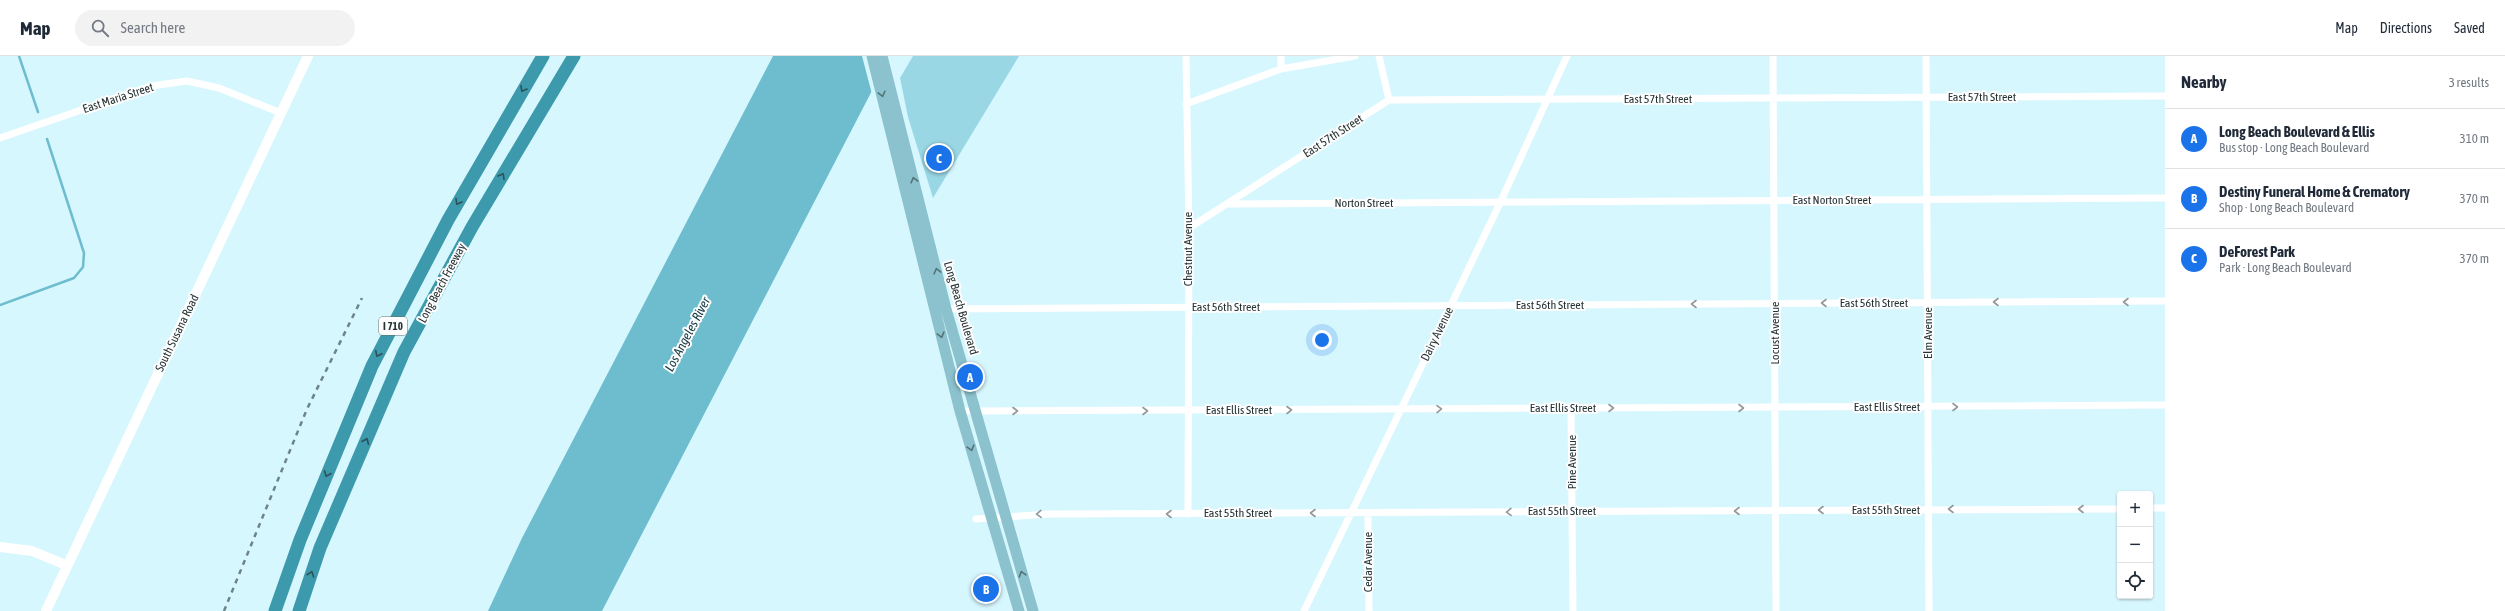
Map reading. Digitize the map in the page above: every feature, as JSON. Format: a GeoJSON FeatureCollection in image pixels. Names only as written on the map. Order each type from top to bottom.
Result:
{"type":"FeatureCollection","features":[{"type":"Feature","properties":{"kind":"highway","name":"Long Beach Freeway"},"geometry":{"type":"LineString","coordinates":[[275,611],[300,540],[372,366],[448,220],[542,56]]}},
{"type":"Feature","properties":{"kind":"highway","name":"Long Beach Freeway"},"geometry":{"type":"LineString","coordinates":[[299,611],[320,548],[404,352],[472,227],[574,56]]}},
{"type":"Feature","properties":{"kind":"highway"},"geometry":{"type":"LineString","coordinates":[[545,106],[582,56]]}},
{"type":"Feature","properties":{"kind":"main road","name":"Long Beach Boulevard"},"geometry":{"type":"LineString","coordinates":[[872,56],[960,411],[990,517],[1019,611]]}},
{"type":"Feature","properties":{"kind":"main road","name":"Long Beach Boulevard"},"geometry":{"type":"LineString","coordinates":[[882,56],[946,309],[976,411],[1004,515],[1033,611]]}},
{"type":"Feature","properties":{"kind":"street","name":"South Susana Road"},"geometry":{"type":"LineString","coordinates":[[46,611],[66,565],[308,56]]}},
{"type":"Feature","properties":{"kind":"street","name":"Chestnut Avenue"},"geometry":{"type":"LineString","coordinates":[[1186,56],[1189,228],[1188,514]]}},
{"type":"Feature","properties":{"kind":"street"},"geometry":{"type":"LineString","coordinates":[[1281,56],[1281,69]]}},
{"type":"Feature","properties":{"kind":"street"},"geometry":{"type":"LineString","coordinates":[[1186,104],[1281,69],[1355,56]]}},
{"type":"Feature","properties":{"kind":"street"},"geometry":{"type":"LineString","coordinates":[[1379,56],[1389,100]]}},
{"type":"Feature","properties":{"kind":"street","name":"Dairy Avenue"},"geometry":{"type":"LineString","coordinates":[[1304,611],[1500,203],[1567,56]]}},
{"type":"Feature","properties":{"kind":"street","name":"Locust Avenue"},"geometry":{"type":"LineString","coordinates":[[1773,56],[1776,611]]}},
{"type":"Feature","properties":{"kind":"street","name":"Elm Avenue"},"geometry":{"type":"LineString","coordinates":[[1926,56],[1928,200],[1929,611]]}},
{"type":"Feature","properties":{"kind":"street","name":"East Maria Street"},"geometry":{"type":"LineString","coordinates":[[0,138],[151,86],[187,81],[219,88],[281,113]]}},
{"type":"Feature","properties":{"kind":"street","name":"East 57th Street"},"geometry":{"type":"LineString","coordinates":[[1189,228],[1389,100],[2165,96]]}},
{"type":"Feature","properties":{"kind":"street","name":"East Norton Street"},"geometry":{"type":"LineString","coordinates":[[1500,203],[2165,198]]}},
{"type":"Feature","properties":{"kind":"street","name":"Norton Street"},"geometry":{"type":"LineString","coordinates":[[1227,204],[1500,203]]}},
{"type":"Feature","properties":{"kind":"street","name":"East 56th Street"},"geometry":{"type":"LineString","coordinates":[[935,310],[1451,305],[2165,301]]}},
{"type":"Feature","properties":{"kind":"street","name":"East Ellis Street"},"geometry":{"type":"LineString","coordinates":[[960,411],[2165,406]]}},
{"type":"Feature","properties":{"kind":"street","name":"Pine Avenue"},"geometry":{"type":"LineString","coordinates":[[1571,408],[1572,611]]}},
{"type":"Feature","properties":{"kind":"street","name":"East 55th Street"},"geometry":{"type":"LineString","coordinates":[[976,519],[1004,515],[2117,508]]}},
{"type":"Feature","properties":{"kind":"street"},"geometry":{"type":"LineString","coordinates":[[2153,508],[2165,508]]}},
{"type":"Feature","properties":{"kind":"street","name":"Cedar Avenue"},"geometry":{"type":"LineString","coordinates":[[1368,513],[1368,611]]}},
{"type":"Feature","properties":{"kind":"street"},"geometry":{"type":"LineString","coordinates":[[0,547],[18,547],[66,565]]}},
{"type":"Feature","properties":{"kind":"shaded area"},"geometry":{"type":"Polygon","coordinates":[[[913,56],[1019,56],[933,198],[908,117],[900,78],[913,56]]]}},
{"type":"Feature","properties":{"kind":"water","name":"Los Angeles River"},"geometry":{"type":"Polygon","coordinates":[[[773,56],[890,56],[602,611],[488,611],[522,538],[773,56]]]}},
{"type":"Feature","properties":{"kind":"pier"},"geometry":{"type":"Polygon","coordinates":[[[862,56],[892,56],[872,94],[862,56]]]}},
{"type":"Feature","properties":{"kind":"waterway"},"geometry":{"type":"LineString","coordinates":[[19,56],[38,112]]}},
{"type":"Feature","properties":{"kind":"waterway"},"geometry":{"type":"LineString","coordinates":[[0,305],[74,278],[83,267],[84,253],[47,139]]}},
{"type":"Feature","properties":{"kind":"railway"},"geometry":{"type":"LineString","coordinates":[[224,611],[307,409],[362,298]]}},
{"type":"Feature","properties":{"kind":"place","name":"DeForest Park"},"geometry":{"type":"Point","coordinates":[939,158]}},
{"type":"Feature","properties":{"kind":"place","name":"Long Beach Boulevard & Ellis"},"geometry":{"type":"Point","coordinates":[970,377]}},
{"type":"Feature","properties":{"kind":"place","name":"Destiny Funeral Home & Crematory"},"geometry":{"type":"Point","coordinates":[986,589]}}]}
